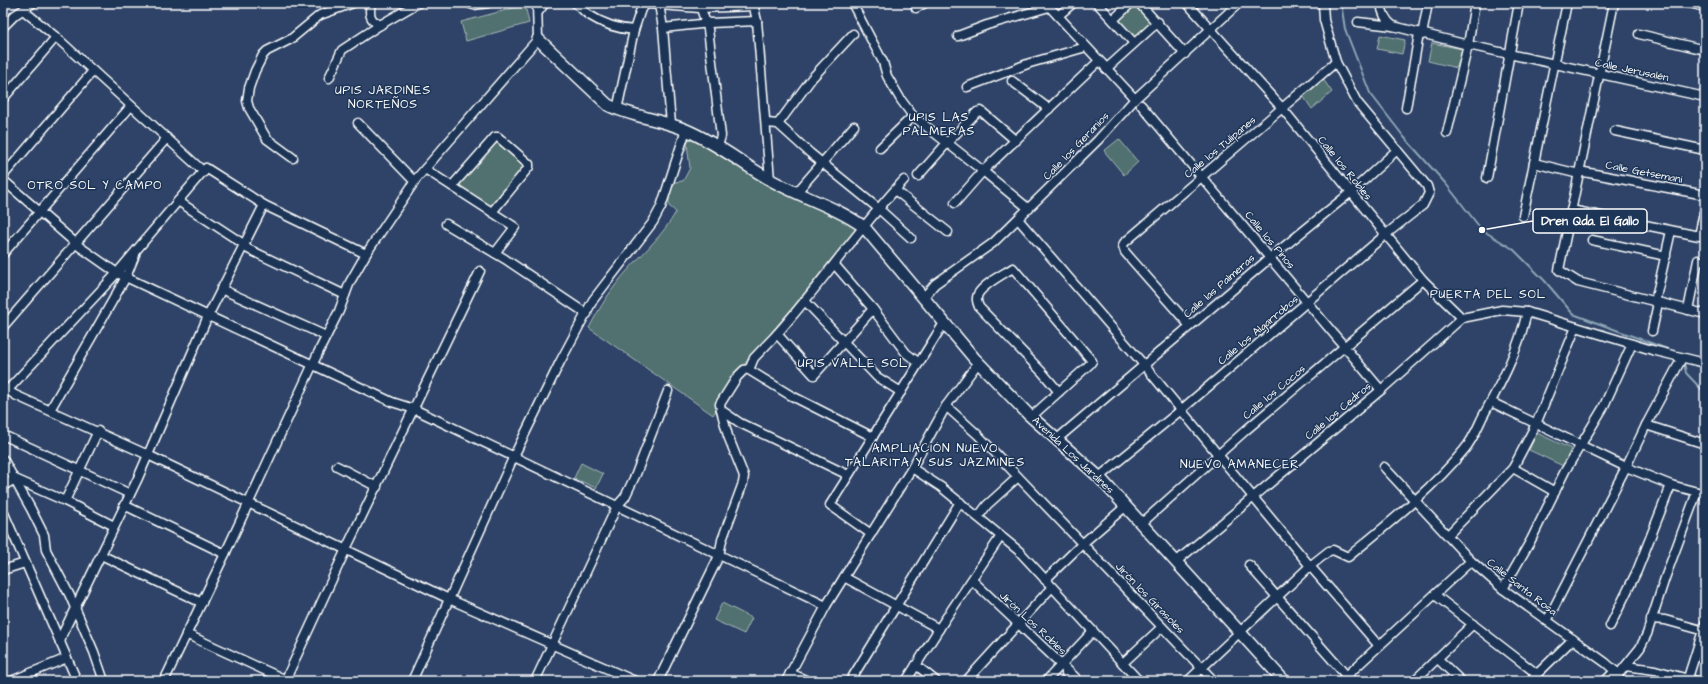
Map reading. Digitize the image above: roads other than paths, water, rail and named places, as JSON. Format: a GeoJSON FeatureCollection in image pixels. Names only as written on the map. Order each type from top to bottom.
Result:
{"type":"FeatureCollection","features":[{"type":"Feature","properties":{"kind":"street"},"geometry":{"type":"LineString","coordinates":[[3,27],[15,15],[33,3]]}},
{"type":"Feature","properties":{"kind":"street"},"geometry":{"type":"LineString","coordinates":[[293,158],[267,139],[249,108],[247,101],[249,88],[255,71],[262,55],[267,51],[291,39],[320,15],[353,3]]}},
{"type":"Feature","properties":{"kind":"street"},"geometry":{"type":"LineString","coordinates":[[371,3],[371,19],[380,25]]}},
{"type":"Feature","properties":{"kind":"street"},"geometry":{"type":"LineString","coordinates":[[329,78],[342,50],[380,25],[418,3]]}},
{"type":"Feature","properties":{"kind":"street"},"geometry":{"type":"LineString","coordinates":[[468,3],[474,5],[488,3]]}},
{"type":"Feature","properties":{"kind":"street"},"geometry":{"type":"LineString","coordinates":[[164,681],[249,504],[326,336],[340,311],[350,282],[366,254],[414,181],[538,40],[537,3]]}},
{"type":"Feature","properties":{"kind":"street"},"geometry":{"type":"LineString","coordinates":[[538,12],[545,3]]}},
{"type":"Feature","properties":{"kind":"street"},"geometry":{"type":"LineString","coordinates":[[575,3],[599,21],[624,29],[634,30]]}},
{"type":"Feature","properties":{"kind":"street"},"geometry":{"type":"LineString","coordinates":[[538,40],[600,98],[617,110],[634,30],[641,9],[647,3],[754,5],[757,21],[770,180]]}},
{"type":"Feature","properties":{"kind":"street"},"geometry":{"type":"LineString","coordinates":[[852,3],[883,62],[887,76],[901,100],[913,116],[1029,209]]}},
{"type":"Feature","properties":{"kind":"street"},"geometry":{"type":"LineString","coordinates":[[916,8],[925,3]]}},
{"type":"Feature","properties":{"kind":"street"},"geometry":{"type":"LineString","coordinates":[[1058,16],[1073,3]]}},
{"type":"Feature","properties":{"kind":"street"},"geometry":{"type":"LineString","coordinates":[[1097,3],[1134,43]]}},
{"type":"Feature","properties":{"kind":"street"},"geometry":{"type":"LineString","coordinates":[[1113,20],[1131,3]]}},
{"type":"Feature","properties":{"kind":"street"},"geometry":{"type":"LineString","coordinates":[[1139,3],[1158,22],[1185,54]]}},
{"type":"Feature","properties":{"kind":"street","name":"Calle los Robles"},"geometry":{"type":"LineString","coordinates":[[1187,3],[1282,108],[1350,193],[1423,280],[1462,318]]}},
{"type":"Feature","properties":{"kind":"street","name":"Calle los Geranios"},"geometry":{"type":"LineString","coordinates":[[923,298],[935,284],[993,243],[1138,102],[1185,54],[1239,3]]}},
{"type":"Feature","properties":{"kind":"street"},"geometry":{"type":"LineString","coordinates":[[1323,3],[1324,20],[1336,62],[1357,102],[1398,150]]}},
{"type":"Feature","properties":{"kind":"street"},"geometry":{"type":"LineString","coordinates":[[1381,3],[1387,22],[1392,26]]}},
{"type":"Feature","properties":{"kind":"street"},"geometry":{"type":"LineString","coordinates":[[1406,108],[1428,3]]}},
{"type":"Feature","properties":{"kind":"street"},"geometry":{"type":"LineString","coordinates":[[1447,133],[1468,45],[1475,3]]}},
{"type":"Feature","properties":{"kind":"street"},"geometry":{"type":"LineString","coordinates":[[1487,178],[1519,3]]}},
{"type":"Feature","properties":{"kind":"street"},"geometry":{"type":"LineString","coordinates":[[1522,216],[1567,3]]}},
{"type":"Feature","properties":{"kind":"street"},"geometry":{"type":"LineString","coordinates":[[1614,3],[1559,270],[1578,282],[1705,314]]}},
{"type":"Feature","properties":{"kind":"street"},"geometry":{"type":"LineString","coordinates":[[1689,3],[1705,6]]}},
{"type":"Feature","properties":{"kind":"street"},"geometry":{"type":"LineString","coordinates":[[659,4],[663,28],[671,124]]}},
{"type":"Feature","properties":{"kind":"street"},"geometry":{"type":"LineString","coordinates":[[699,5],[708,29],[721,136],[718,146]]}},
{"type":"Feature","properties":{"kind":"street"},"geometry":{"type":"LineString","coordinates":[[958,36],[987,24],[1008,20],[1048,5]]}},
{"type":"Feature","properties":{"kind":"street","name":"Calle los Pinos"},"geometry":{"type":"LineString","coordinates":[[1048,5],[1138,102],[1381,390]]}},
{"type":"Feature","properties":{"kind":"street"},"geometry":{"type":"LineString","coordinates":[[23,10],[56,37],[204,172]]}},
{"type":"Feature","properties":{"kind":"street"},"geometry":{"type":"LineString","coordinates":[[663,28],[757,21]]}},
{"type":"Feature","properties":{"kind":"street"},"geometry":{"type":"LineString","coordinates":[[1106,69],[1158,22]]}},
{"type":"Feature","properties":{"kind":"street","name":"Calle Jerusalén"},"geometry":{"type":"LineString","coordinates":[[1358,22],[1392,26],[1468,45],[1705,97]]}},
{"type":"Feature","properties":{"kind":"street"},"geometry":{"type":"LineString","coordinates":[[778,124],[809,82],[853,34]]}},
{"type":"Feature","properties":{"kind":"street"},"geometry":{"type":"LineString","coordinates":[[1639,34],[1705,50]]}},
{"type":"Feature","properties":{"kind":"street"},"geometry":{"type":"LineString","coordinates":[[3,99],[56,37]]}},
{"type":"Feature","properties":{"kind":"street"},"geometry":{"type":"LineString","coordinates":[[967,87],[1030,63],[1086,47]]}},
{"type":"Feature","properties":{"kind":"street"},"geometry":{"type":"LineString","coordinates":[[955,203],[983,171],[1099,61]]}},
{"type":"Feature","properties":{"kind":"street","name":"Calle los Tulipanes"},"geometry":{"type":"LineString","coordinates":[[1190,326],[1124,249],[1124,243],[1336,62]]}},
{"type":"Feature","properties":{"kind":"street"},"geometry":{"type":"LineString","coordinates":[[3,176],[93,71]]}},
{"type":"Feature","properties":{"kind":"street"},"geometry":{"type":"LineString","coordinates":[[1012,81],[1049,109]]}},
{"type":"Feature","properties":{"kind":"street"},"geometry":{"type":"LineString","coordinates":[[3,254],[131,106]]}},
{"type":"Feature","properties":{"kind":"street","name":"Avenida Los Jardines"},"geometry":{"type":"LineString","coordinates":[[617,110],[671,124],[686,130],[718,146],[770,180],[842,212],[864,227],[978,363],[1056,440],[1099,477],[1177,561],[1284,681]]}},
{"type":"Feature","properties":{"kind":"street"},"geometry":{"type":"LineString","coordinates":[[918,176],[977,112],[981,111],[1016,141]]}},
{"type":"Feature","properties":{"kind":"street"},"geometry":{"type":"LineString","coordinates":[[880,148],[913,116]]}},
{"type":"Feature","properties":{"kind":"street"},"geometry":{"type":"LineString","coordinates":[[358,123],[414,181]]}},
{"type":"Feature","properties":{"kind":"street"},"geometry":{"type":"LineString","coordinates":[[766,123],[778,124],[911,238]]}},
{"type":"Feature","properties":{"kind":"street"},"geometry":{"type":"LineString","coordinates":[[797,192],[854,126]]}},
{"type":"Feature","properties":{"kind":"street"},"geometry":{"type":"LineString","coordinates":[[412,681],[514,456],[560,362],[594,300],[653,222],[661,207],[686,130]]}},
{"type":"Feature","properties":{"kind":"street"},"geometry":{"type":"LineString","coordinates":[[1616,131],[1705,150]]}},
{"type":"Feature","properties":{"kind":"street"},"geometry":{"type":"LineString","coordinates":[[452,186],[495,137],[498,137],[529,164],[529,167],[492,212]]}},
{"type":"Feature","properties":{"kind":"street"},"geometry":{"type":"LineString","coordinates":[[3,327],[167,138]]}},
{"type":"Feature","properties":{"kind":"street","name":"Calle las Palmeras"},"geometry":{"type":"LineString","coordinates":[[1056,440],[1270,258],[1350,193],[1398,150]]}},
{"type":"Feature","properties":{"kind":"street","name":"Calle los Algarrobos"},"geometry":{"type":"LineString","coordinates":[[1099,477],[1308,303],[1385,235],[1423,205],[1428,197],[1428,186],[1398,150]]}},
{"type":"Feature","properties":{"kind":"street","name":"Calle Getsemani"},"geometry":{"type":"LineString","coordinates":[[1534,163],[1579,173],[1705,195]]}},
{"type":"Feature","properties":{"kind":"street"},"geometry":{"type":"LineString","coordinates":[[366,254],[264,205],[206,168],[117,273],[5,391],[98,431],[449,599],[635,681]]}},
{"type":"Feature","properties":{"kind":"street"},"geometry":{"type":"LineString","coordinates":[[425,169],[515,227],[495,253]]}},
{"type":"Feature","properties":{"kind":"street"},"geometry":{"type":"LineString","coordinates":[[3,180],[76,243],[117,273],[392,402],[414,409],[826,606]]}},
{"type":"Feature","properties":{"kind":"street"},"geometry":{"type":"LineString","coordinates":[[658,681],[719,556],[722,540],[741,491],[744,476],[728,436],[720,404],[737,377],[744,370],[749,369],[754,358],[805,302],[864,227],[904,180]]}},
{"type":"Feature","properties":{"kind":"street"},"geometry":{"type":"LineString","coordinates":[[895,190],[948,232]]}},
{"type":"Feature","properties":{"kind":"street"},"geometry":{"type":"LineString","coordinates":[[178,201],[248,249],[346,295]]}},
{"type":"Feature","properties":{"kind":"street"},"geometry":{"type":"LineString","coordinates":[[60,643],[62,635],[148,455],[208,316],[245,246],[264,205]]}},
{"type":"Feature","properties":{"kind":"street"},"geometry":{"type":"LineString","coordinates":[[1571,210],[1699,236],[1705,208]]}},
{"type":"Feature","properties":{"kind":"street"},"geometry":{"type":"LineString","coordinates":[[1018,219],[1144,365],[1310,566],[1379,646]]}},
{"type":"Feature","properties":{"kind":"street"},"geometry":{"type":"LineString","coordinates":[[446,224],[495,253],[587,314]]}},
{"type":"Feature","properties":{"kind":"street"},"geometry":{"type":"LineString","coordinates":[[1652,331],[1671,231]]}},
{"type":"Feature","properties":{"kind":"street"},"geometry":{"type":"LineString","coordinates":[[1592,240],[1666,256]]}},
{"type":"Feature","properties":{"kind":"street"},"geometry":{"type":"LineString","coordinates":[[50,410],[126,277],[136,250]]}},
{"type":"Feature","properties":{"kind":"street"},"geometry":{"type":"LineString","coordinates":[[1688,310],[1702,261]]}},
{"type":"Feature","properties":{"kind":"street"},"geometry":{"type":"LineString","coordinates":[[834,265],[873,309],[906,353],[919,363]]}},
{"type":"Feature","properties":{"kind":"street"},"geometry":{"type":"LineString","coordinates":[[1032,417],[1059,392],[1092,361],[1013,268],[988,285],[978,294],[976,300],[979,307],[1042,372],[1059,392]]}},
{"type":"Feature","properties":{"kind":"street"},"geometry":{"type":"LineString","coordinates":[[186,634],[286,680],[346,549],[480,271]]}},
{"type":"Feature","properties":{"kind":"street","name":"Calle los Cocos"},"geometry":{"type":"LineString","coordinates":[[1142,523],[1218,454],[1423,280]]}},
{"type":"Feature","properties":{"kind":"street"},"geometry":{"type":"LineString","coordinates":[[221,289],[326,336]]}},
{"type":"Feature","properties":{"kind":"street"},"geometry":{"type":"LineString","coordinates":[[805,302],[877,377],[901,392]]}},
{"type":"Feature","properties":{"kind":"street"},"geometry":{"type":"LineString","coordinates":[[777,334],[814,375],[873,309]]}},
{"type":"Feature","properties":{"kind":"street"},"geometry":{"type":"LineString","coordinates":[[1462,318],[1502,310],[1527,312],[1632,344],[1705,363]]}},
{"type":"Feature","properties":{"kind":"street"},"geometry":{"type":"LineString","coordinates":[[1188,681],[1310,566],[1329,551],[1333,550],[1348,557],[1415,502],[1465,449],[1516,352],[1522,337],[1527,312]]}},
{"type":"Feature","properties":{"kind":"street","name":"Calle los Cedros"},"geometry":{"type":"LineString","coordinates":[[1177,561],[1381,390],[1462,318]]}},
{"type":"Feature","properties":{"kind":"street"},"geometry":{"type":"LineString","coordinates":[[871,534],[831,508],[830,505],[944,323]]}},
{"type":"Feature","properties":{"kind":"street"},"geometry":{"type":"LineString","coordinates":[[1448,534],[1513,468],[1536,424],[1576,327]]}},
{"type":"Feature","properties":{"kind":"street"},"geometry":{"type":"LineString","coordinates":[[1503,589],[1531,540],[1581,444],[1603,408],[1632,344]]}},
{"type":"Feature","properties":{"kind":"street"},"geometry":{"type":"LineString","coordinates":[[1547,621],[1626,468],[1646,424],[1682,358]]}},
{"type":"Feature","properties":{"kind":"street"},"geometry":{"type":"LineString","coordinates":[[786,681],[826,606],[912,468],[946,406],[978,363]]}},
{"type":"Feature","properties":{"kind":"street"},"geometry":{"type":"LineString","coordinates":[[749,369],[748,370],[790,395],[873,437]]}},
{"type":"Feature","properties":{"kind":"street"},"geometry":{"type":"LineString","coordinates":[[535,681],[617,506],[625,497],[636,474],[668,391]]}},
{"type":"Feature","properties":{"kind":"street"},"geometry":{"type":"LineString","coordinates":[[1491,402],[1581,444],[1626,468],[1671,485],[1701,493],[1664,578],[1647,634],[1640,648],[1618,676],[1605,681]]}},
{"type":"Feature","properties":{"kind":"street","name":"Jirón los Girasoles"},"geometry":{"type":"LineString","coordinates":[[946,406],[1018,477],[1214,681]]}},
{"type":"Feature","properties":{"kind":"street"},"geometry":{"type":"LineString","coordinates":[[721,410],[740,423],[848,475]]}},
{"type":"Feature","properties":{"kind":"street"},"geometry":{"type":"LineString","coordinates":[[1646,424],[1705,444]]}},
{"type":"Feature","properties":{"kind":"street"},"geometry":{"type":"LineString","coordinates":[[65,501],[98,431]]}},
{"type":"Feature","properties":{"kind":"street"},"geometry":{"type":"LineString","coordinates":[[3,435],[130,494]]}},
{"type":"Feature","properties":{"kind":"street"},"geometry":{"type":"LineString","coordinates":[[3,459],[44,534],[46,550],[75,609],[94,652],[104,681]]}},
{"type":"Feature","properties":{"kind":"street"},"geometry":{"type":"LineString","coordinates":[[337,466],[376,487]]}},
{"type":"Feature","properties":{"kind":"street","name":"Calle Santa Rosa"},"geometry":{"type":"LineString","coordinates":[[1384,466],[1415,502],[1448,534],[1471,560],[1503,589],[1606,663],[1618,676]]}},
{"type":"Feature","properties":{"kind":"street"},"geometry":{"type":"LineString","coordinates":[[912,468],[941,487],[1019,551],[1139,681]]}},
{"type":"Feature","properties":{"kind":"street"},"geometry":{"type":"LineString","coordinates":[[1513,468],[1555,492]]}},
{"type":"Feature","properties":{"kind":"street"},"geometry":{"type":"LineString","coordinates":[[978,517],[987,505],[1018,477]]}},
{"type":"Feature","properties":{"kind":"street"},"geometry":{"type":"LineString","coordinates":[[3,486],[15,479]]}},
{"type":"Feature","properties":{"kind":"street"},"geometry":{"type":"LineString","coordinates":[[15,479],[65,501],[114,526]]}},
{"type":"Feature","properties":{"kind":"street"},"geometry":{"type":"LineString","coordinates":[[1610,626],[1637,571],[1671,485]]}},
{"type":"Feature","properties":{"kind":"street"},"geometry":{"type":"LineString","coordinates":[[850,681],[960,502]]}},
{"type":"Feature","properties":{"kind":"street"},"geometry":{"type":"LineString","coordinates":[[124,505],[225,554]]}},
{"type":"Feature","properties":{"kind":"street"},"geometry":{"type":"LineString","coordinates":[[1045,580],[1082,544],[1126,506]]}},
{"type":"Feature","properties":{"kind":"street"},"geometry":{"type":"LineString","coordinates":[[3,511],[77,681]]}},
{"type":"Feature","properties":{"kind":"street"},"geometry":{"type":"LineString","coordinates":[[906,681],[1001,536]]}},
{"type":"Feature","properties":{"kind":"street"},"geometry":{"type":"LineString","coordinates":[[101,555],[202,603]]}},
{"type":"Feature","properties":{"kind":"street"},"geometry":{"type":"LineString","coordinates":[[1250,565],[1346,679],[1471,560]]}},
{"type":"Feature","properties":{"kind":"street"},"geometry":{"type":"LineString","coordinates":[[3,570],[25,563]]}},
{"type":"Feature","properties":{"kind":"street"},"geometry":{"type":"LineString","coordinates":[[844,576],[939,629]]}},
{"type":"Feature","properties":{"kind":"street","name":"Jirón Los Robles"},"geometry":{"type":"LineString","coordinates":[[972,580],[1079,681]]}},
{"type":"Feature","properties":{"kind":"street"},"geometry":{"type":"LineString","coordinates":[[966,681],[1052,587]]}},
{"type":"Feature","properties":{"kind":"street"},"geometry":{"type":"LineString","coordinates":[[1435,595],[1537,674]]}},
{"type":"Feature","properties":{"kind":"street"},"geometry":{"type":"LineString","coordinates":[[1652,619],[1665,620],[1704,628],[1687,680]]}},
{"type":"Feature","properties":{"kind":"street"},"geometry":{"type":"LineString","coordinates":[[1414,681],[1473,624]]}},
{"type":"Feature","properties":{"kind":"street"},"geometry":{"type":"LineString","coordinates":[[1123,663],[1162,627]]}},
{"type":"Feature","properties":{"kind":"street"},"geometry":{"type":"LineString","coordinates":[[1046,681],[1063,666],[1093,631]]}},
{"type":"Feature","properties":{"kind":"street"},"geometry":{"type":"LineString","coordinates":[[1530,681],[1573,639]]}},
{"type":"Feature","properties":{"kind":"street"},"geometry":{"type":"LineString","coordinates":[[11,681],[67,658]]}},
{"type":"Feature","properties":{"kind":"street"},"geometry":{"type":"LineString","coordinates":[[1438,659],[1461,681]]}},
{"type":"Feature","properties":{"kind":"street"},"geometry":{"type":"LineString","coordinates":[[916,665],[936,681]]}},
{"type":"Feature","properties":{"kind":"street"},"geometry":{"type":"LineString","coordinates":[[1063,666],[1068,681]]}},
{"type":"Feature","properties":{"kind":"street"},"geometry":{"type":"LineString","coordinates":[[1626,666],[1655,670],[1687,680],[1696,681]]}},
{"type":"Feature","properties":{"kind":"street"},"geometry":{"type":"LineString","coordinates":[[790,673],[808,681]]}},
{"type":"Feature","properties":{"kind":"waterway"},"geometry":{"type":"LineString","coordinates":[[1341,3],[1345,29],[1370,93],[1404,137],[1446,184],[1482,230],[1513,249],[1544,280],[1573,314],[1670,350]]}},
{"type":"Feature","properties":{"kind":"waterway"},"geometry":{"type":"LineString","coordinates":[[1684,362],[1686,373],[1705,393]]}},
{"type":"Feature","properties":{"kind":"place","name":"Dren Qda. El Gallo"},"geometry":{"type":"Point","coordinates":[1482,230]}},
{"type":"Feature","properties":{"kind":"district","name":"UPIS JARDINES NORTEÑOS"},"geometry":{"type":"Point","coordinates":[383,97]}},
{"type":"Feature","properties":{"kind":"district","name":"UPIS LAS PALMERAS"},"geometry":{"type":"Point","coordinates":[939,124]}},
{"type":"Feature","properties":{"kind":"district","name":"OTRO SOL Y CAMPO"},"geometry":{"type":"Point","coordinates":[95,185]}},
{"type":"Feature","properties":{"kind":"district","name":"PUERTA DEL SOL"},"geometry":{"type":"Point","coordinates":[1488,294]}},
{"type":"Feature","properties":{"kind":"district","name":"UPIS VALLE SOL"},"geometry":{"type":"Point","coordinates":[853,363]}},
{"type":"Feature","properties":{"kind":"district","name":"AMPLIACIÓN NUEVO TALARITA Y SUS JAZMINES"},"geometry":{"type":"Point","coordinates":[935,455]}},
{"type":"Feature","properties":{"kind":"district","name":"NUEVO AMANECER"},"geometry":{"type":"Point","coordinates":[1240,464]}}]}
